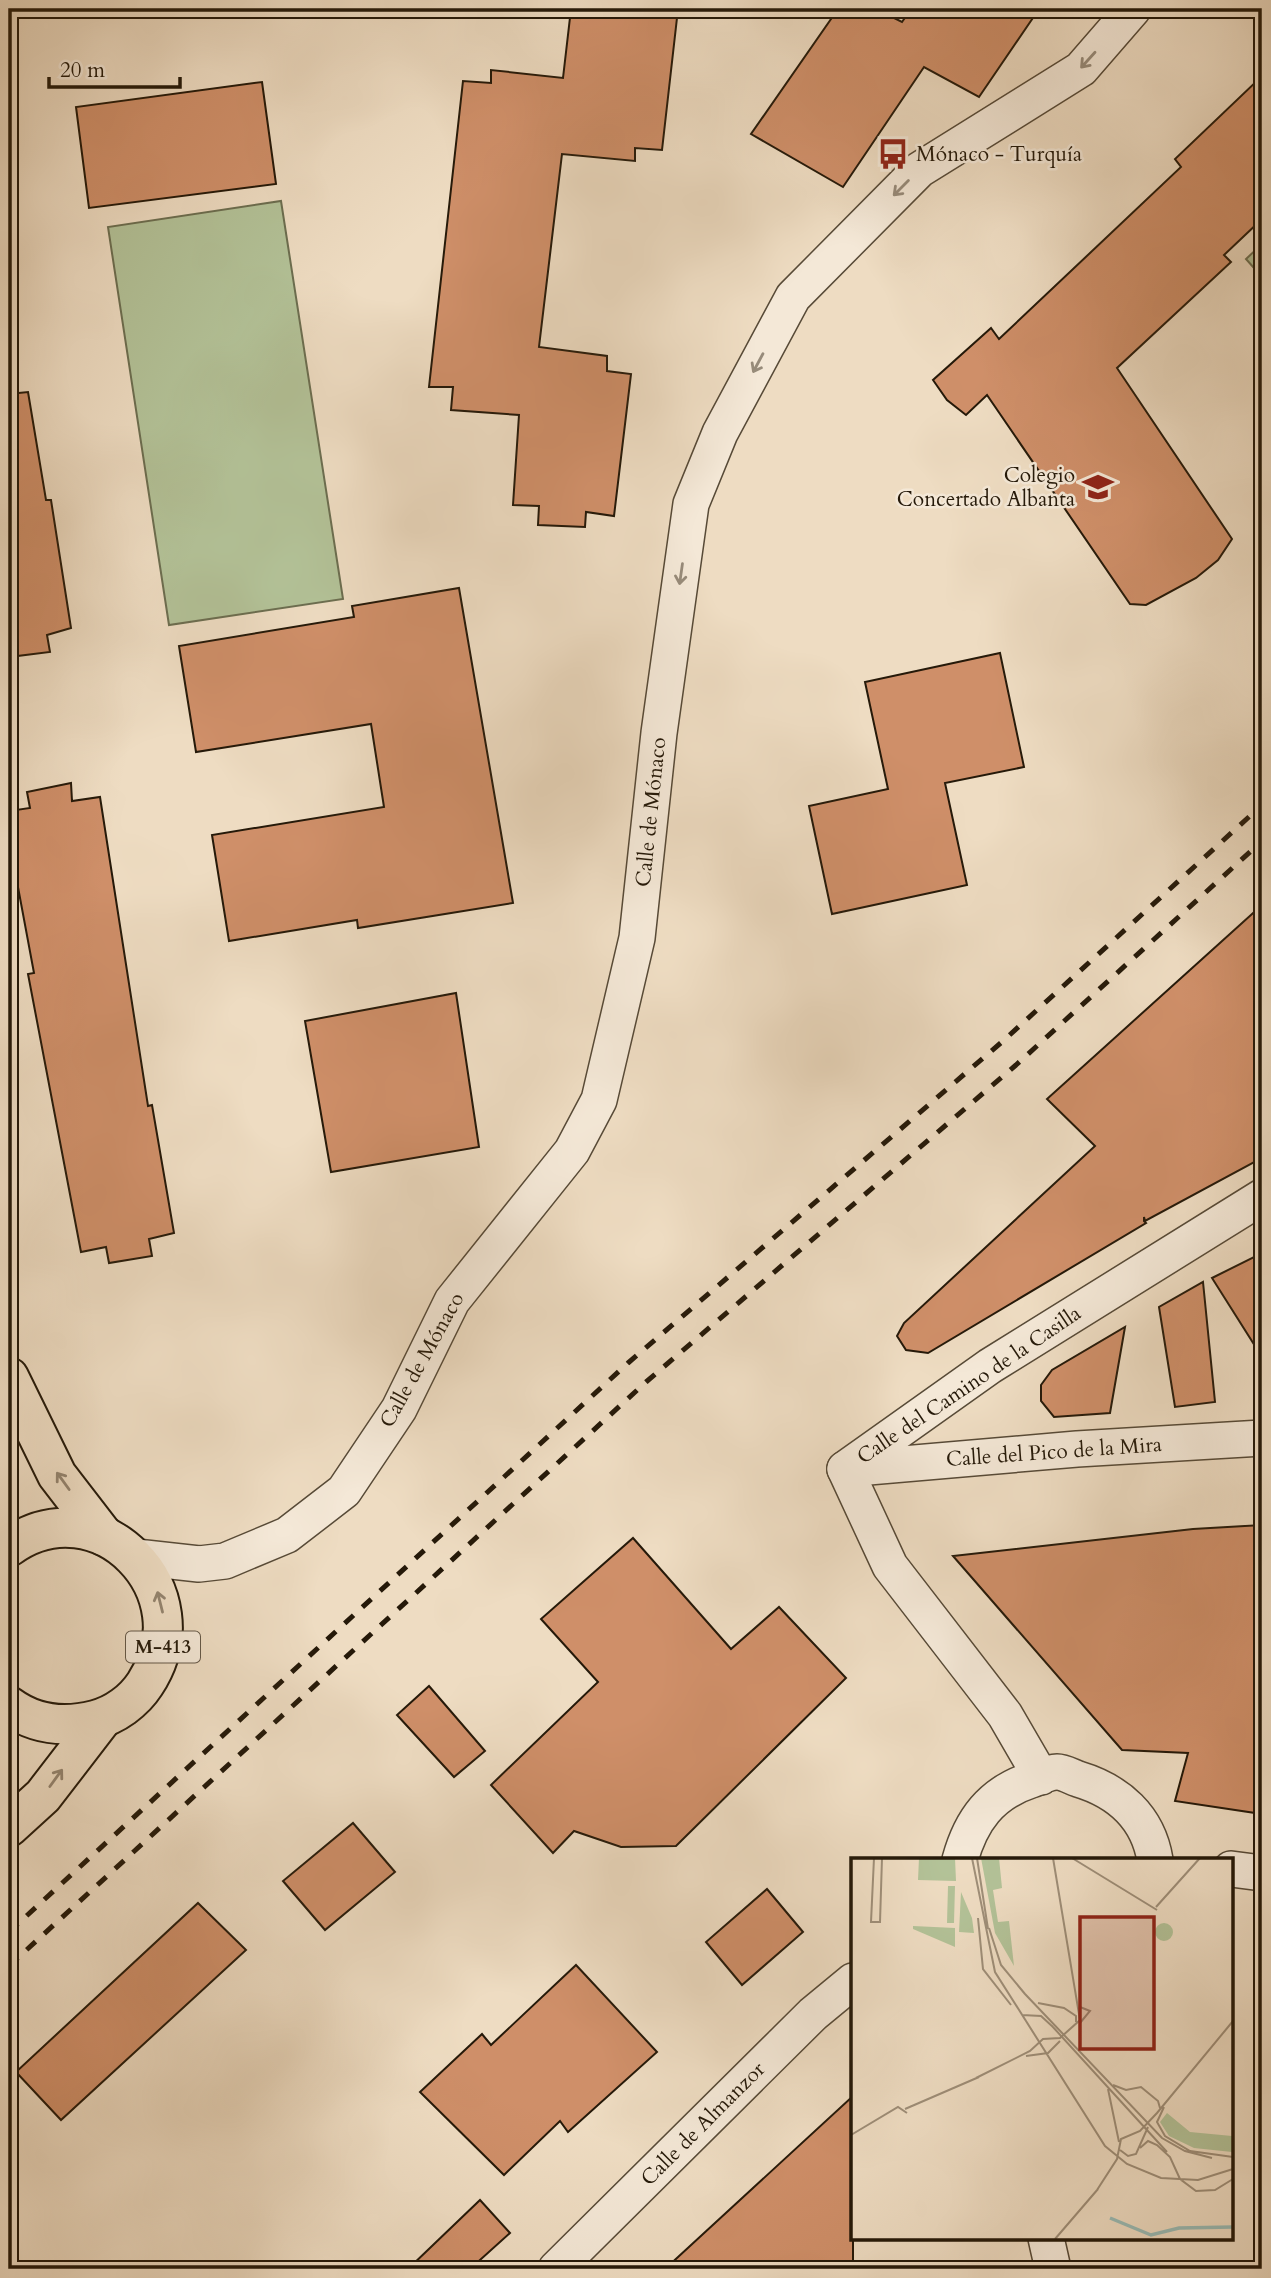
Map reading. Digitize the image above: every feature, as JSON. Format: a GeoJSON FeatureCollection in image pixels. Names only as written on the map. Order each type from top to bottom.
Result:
{"type":"FeatureCollection","features":[{"type":"Feature","properties":{"kind":"main road"},"geometry":{"type":"LineString","coordinates":[[9,1377],[57,1475],[104,1536]]}},
{"type":"Feature","properties":{"kind":"main road","name":"M-413"},"geometry":{"type":"LineString","coordinates":[[9,1547],[20,1539],[47,1530],[76,1528],[104,1536],[136,1557],[150,1576],[160,1599],[164,1623],[163,1647],[155,1669],[141,1690],[124,1707],[103,1718],[75,1725],[47,1723],[20,1715],[9,1706]]}},
{"type":"Feature","properties":{"kind":"main road","name":"M-413"},"geometry":{"type":"LineString","coordinates":[[9,1827],[43,1796],[103,1718]]}},
{"type":"Feature","properties":{"kind":"street","name":"Calle de Mónaco"},"geometry":{"type":"LineString","coordinates":[[136,1557],[199,1564],[225,1561],[287,1535],[344,1490],[398,1409],[452,1301],[572,1151],[599,1100],[637,938],[659,733],[691,504],[720,432],[793,298],[919,170],[1081,69],[1133,9]]}},
{"type":"Feature","properties":{"kind":"street","name":"Calle del Camino de la Casilla"},"geometry":{"type":"LineString","coordinates":[[1041,1777],[1005,1715],[890,1566],[845,1469],[990,1366],[1262,1197]]}},
{"type":"Feature","properties":{"kind":"street","name":"Calle del Pico de la Mira"},"geometry":{"type":"LineString","coordinates":[[845,1469],[1077,1449],[1262,1438]]}},
{"type":"Feature","properties":{"kind":"street"},"geometry":{"type":"LineString","coordinates":[[961,1858],[969,1830],[987,1804],[1012,1786],[1057,1772],[1101,1786],[1126,1803],[1160,1858]]}},
{"type":"Feature","properties":{"kind":"street"},"geometry":{"type":"LineString","coordinates":[[1232,1868],[1262,1873]]}},
{"type":"Feature","properties":{"kind":"street","name":"Calle de Almanzor"},"geometry":{"type":"LineString","coordinates":[[556,2269],[814,2014],[851,1983]]}},
{"type":"Feature","properties":{"kind":"street"},"geometry":{"type":"LineString","coordinates":[[1046,2240],[1053,2269]]}},
{"type":"Feature","properties":{"kind":"green space"},"geometry":{"type":"Polygon","coordinates":[[[281,201],[343,599],[169,625],[108,227],[281,201]]]}},
{"type":"Feature","properties":{"kind":"green space"},"geometry":{"type":"Polygon","coordinates":[[[1262,244],[1262,277],[1246,259],[1262,244]]]}},
{"type":"Feature","properties":{"kind":"building"},"geometry":{"type":"Polygon","coordinates":[[[571,9],[678,9],[662,150],[635,148],[635,161],[562,154],[539,347],[607,356],[607,371],[631,374],[614,516],[586,512],[585,527],[538,525],[539,506],[513,505],[519,415],[451,410],[453,387],[429,387],[463,81],[491,83],[491,70],[563,78],[571,9]]]}},
{"type":"Feature","properties":{"kind":"building"},"geometry":{"type":"Polygon","coordinates":[[[838,9],[876,9],[902,22],[911,9],[1039,9],[979,97],[924,67],[843,187],[751,134],[838,9]]]}},
{"type":"Feature","properties":{"kind":"building"},"geometry":{"type":"Polygon","coordinates":[[[1262,76],[1262,219],[1224,255],[1231,262],[1117,368],[1232,539],[1218,560],[1196,578],[1146,605],[1130,604],[987,395],[966,415],[947,400],[933,380],[991,328],[999,339],[1181,167],[1175,159],[1262,76]]]}},
{"type":"Feature","properties":{"kind":"building"},"geometry":{"type":"Polygon","coordinates":[[[262,82],[276,184],[89,208],[76,107],[262,82]]]}},
{"type":"Feature","properties":{"kind":"building"},"geometry":{"type":"Polygon","coordinates":[[[28,392],[46,500],[51,500],[71,628],[47,635],[50,652],[9,657],[9,394],[28,392]]]}},
{"type":"Feature","properties":{"kind":"building"},"geometry":{"type":"Polygon","coordinates":[[[459,588],[513,903],[358,928],[357,920],[229,941],[212,835],[384,807],[371,724],[196,752],[179,646],[354,617],[352,606],[459,588]]]}},
{"type":"Feature","properties":{"kind":"building"},"geometry":{"type":"Polygon","coordinates":[[[1000,653],[1024,767],[945,783],[967,885],[832,914],[809,806],[888,789],[865,682],[1000,653]]]}},
{"type":"Feature","properties":{"kind":"building"},"geometry":{"type":"Polygon","coordinates":[[[71,783],[72,801],[100,797],[148,1106],[152,1105],[174,1233],[149,1239],[152,1256],[109,1263],[106,1247],[81,1252],[28,974],[34,973],[9,839],[9,811],[30,808],[27,792],[71,783]]]}},
{"type":"Feature","properties":{"kind":"building"},"geometry":{"type":"Polygon","coordinates":[[[1262,905],[1262,1158],[1145,1221],[1144,1217],[1144,1221],[1146,1223],[928,1353],[906,1350],[897,1336],[904,1323],[1095,1146],[1047,1099],[1262,905]]]}},
{"type":"Feature","properties":{"kind":"building"},"geometry":{"type":"Polygon","coordinates":[[[456,993],[479,1147],[331,1172],[305,1021],[456,993]]]}},
{"type":"Feature","properties":{"kind":"building"},"geometry":{"type":"Polygon","coordinates":[[[1262,1253],[1262,1357],[1212,1278],[1262,1253]]]}},
{"type":"Feature","properties":{"kind":"building"},"geometry":{"type":"Polygon","coordinates":[[[1203,1282],[1215,1402],[1175,1407],[1159,1307],[1203,1282]]]}},
{"type":"Feature","properties":{"kind":"building"},"geometry":{"type":"Polygon","coordinates":[[[1125,1327],[1110,1413],[1054,1417],[1041,1401],[1041,1385],[1052,1370],[1125,1327]]]}},
{"type":"Feature","properties":{"kind":"building"},"geometry":{"type":"Polygon","coordinates":[[[1262,1525],[1262,1814],[1175,1801],[1188,1753],[1122,1750],[953,1556],[1193,1529],[1262,1525]]]}},
{"type":"Feature","properties":{"kind":"building"},"geometry":{"type":"Polygon","coordinates":[[[633,1538],[731,1649],[779,1607],[846,1678],[676,1846],[621,1847],[574,1831],[553,1853],[491,1785],[598,1682],[541,1619],[633,1538]]]}},
{"type":"Feature","properties":{"kind":"building"},"geometry":{"type":"Polygon","coordinates":[[[429,1686],[485,1751],[454,1777],[397,1715],[429,1686]]]}},
{"type":"Feature","properties":{"kind":"building"},"geometry":{"type":"Polygon","coordinates":[[[353,1823],[395,1872],[325,1930],[283,1881],[353,1823]]]}},
{"type":"Feature","properties":{"kind":"building"},"geometry":{"type":"Polygon","coordinates":[[[767,1889],[803,1932],[742,1985],[706,1942],[767,1889]]]}},
{"type":"Feature","properties":{"kind":"building"},"geometry":{"type":"Polygon","coordinates":[[[198,1903],[246,1950],[61,2120],[16,2072],[198,1903]]]}},
{"type":"Feature","properties":{"kind":"building"},"geometry":{"type":"Polygon","coordinates":[[[576,1965],[657,2052],[568,2132],[560,2121],[504,2175],[420,2092],[482,2034],[491,2045],[576,1965]]]}},
{"type":"Feature","properties":{"kind":"building"},"geometry":{"type":"Polygon","coordinates":[[[851,2098],[853,2269],[665,2269],[851,2098]]]}},
{"type":"Feature","properties":{"kind":"building"},"geometry":{"type":"Polygon","coordinates":[[[480,2200],[510,2233],[470,2269],[408,2269],[480,2200]]]}},
{"type":"Feature","properties":{"kind":"railway"},"geometry":{"type":"LineString","coordinates":[[9,1932],[628,1363],[1003,1041],[1262,805]]}},
{"type":"Feature","properties":{"kind":"railway"},"geometry":{"type":"LineString","coordinates":[[9,1966],[646,1382],[1016,1065],[1262,841]]}},
{"type":"Feature","properties":{"kind":"place","name":"Mónaco - Turquía"},"geometry":{"type":"Point","coordinates":[893,154]}},
{"type":"Feature","properties":{"kind":"place","name":"Colegio Concertado Albanta"},"geometry":{"type":"Point","coordinates":[1098,487]}}]}
